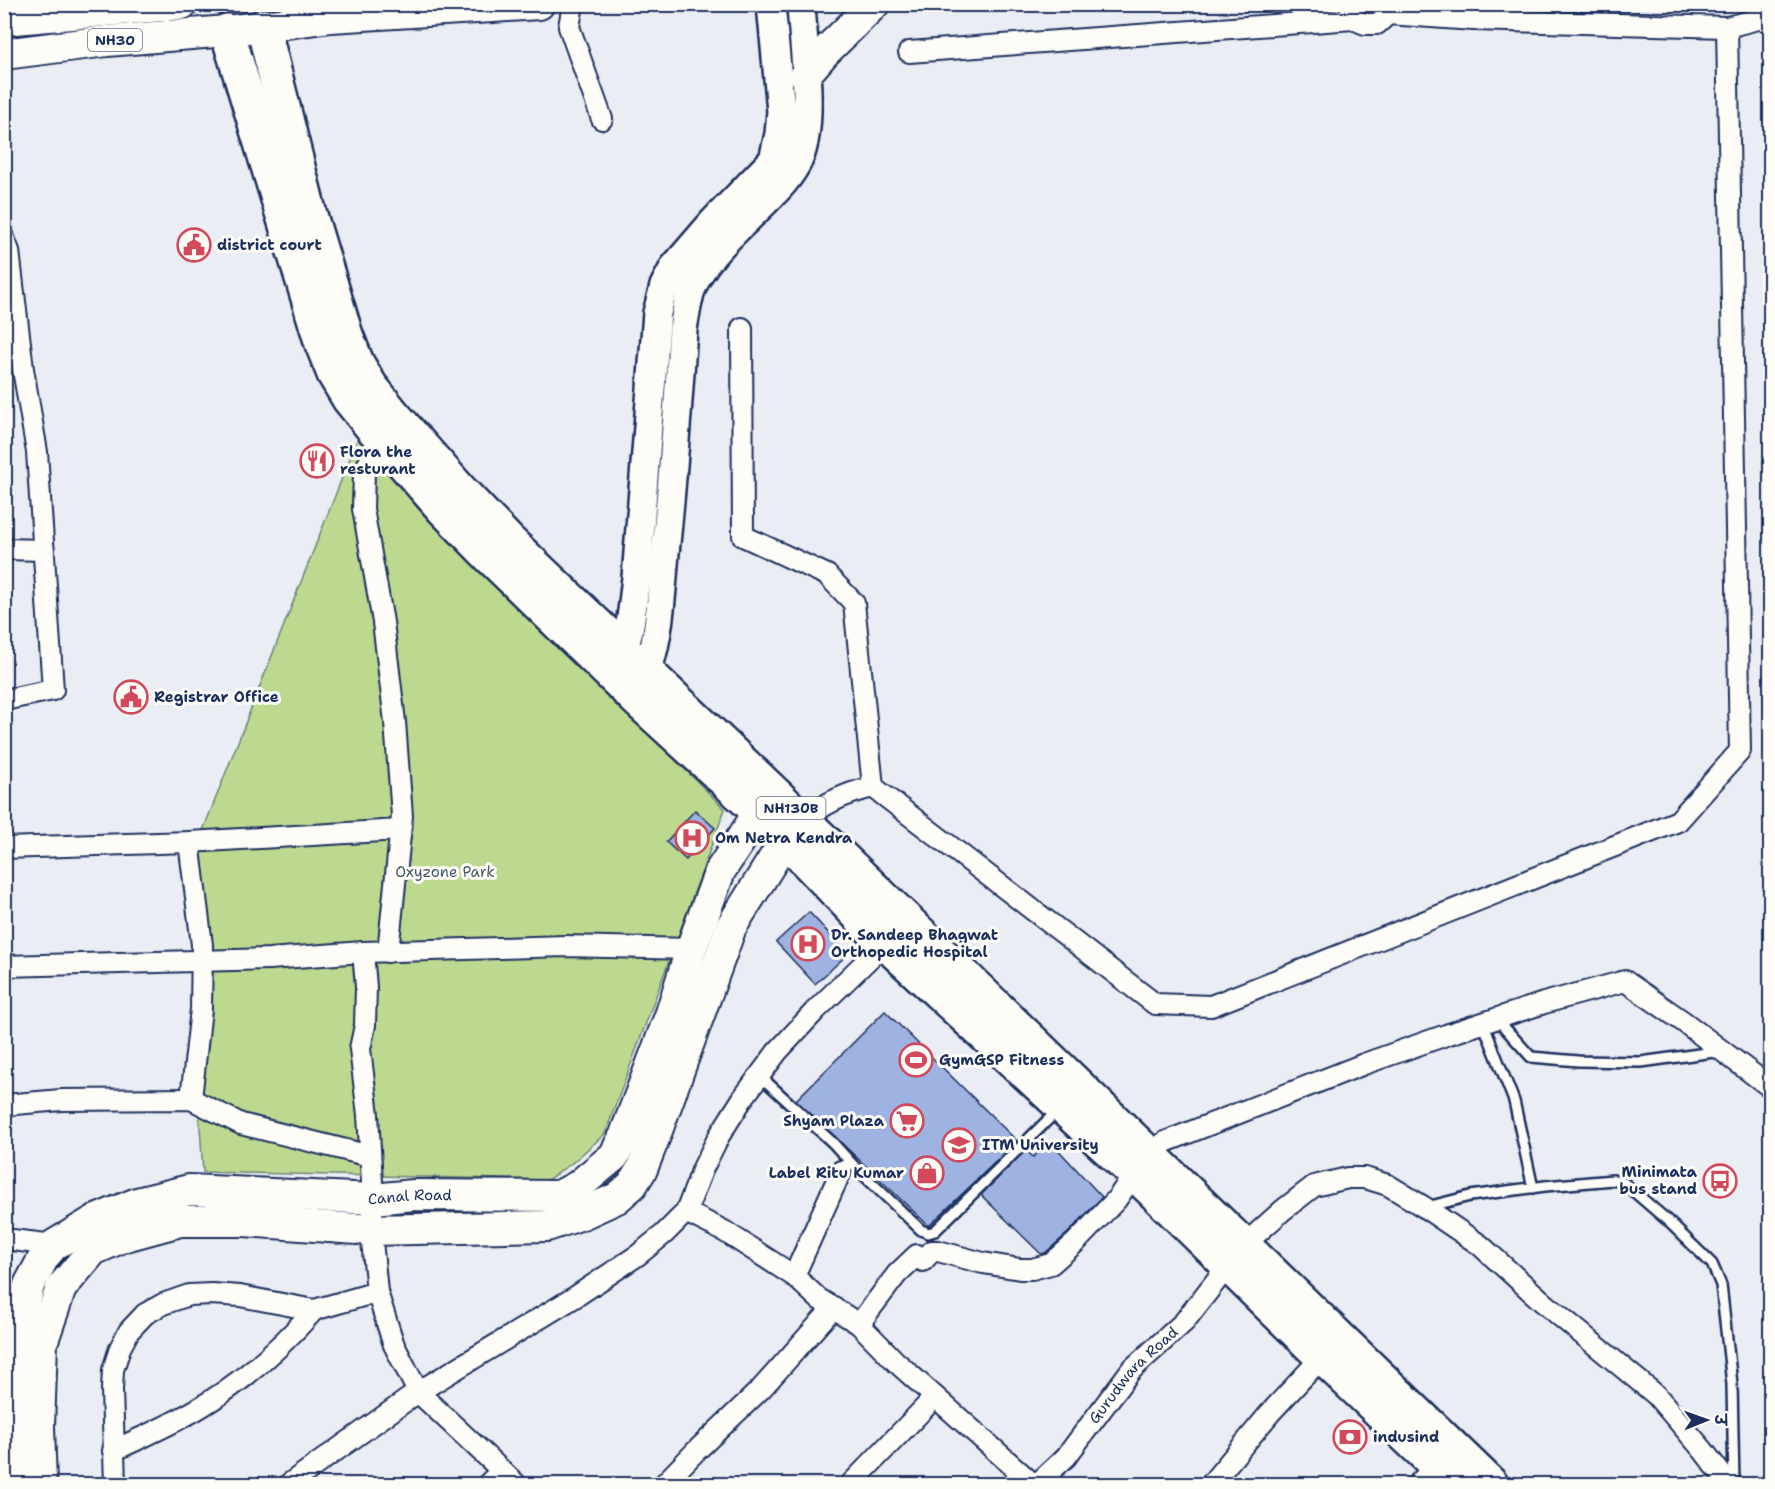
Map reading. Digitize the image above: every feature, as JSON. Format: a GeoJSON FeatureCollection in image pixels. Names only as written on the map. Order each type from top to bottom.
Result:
{"type":"FeatureCollection","features":[{"type":"Feature","properties":{"kind":"highway","name":"NH130B"},"geometry":{"type":"LineString","coordinates":[[263,26],[310,215],[346,335],[357,363],[397,439]]}},
{"type":"Feature","properties":{"kind":"highway","name":"NH130B"},"geometry":{"type":"LineString","coordinates":[[227,31],[322,344],[334,374],[349,399],[462,492],[630,675],[767,803],[1236,1255],[1491,1485]]}},
{"type":"Feature","properties":{"kind":"highway","name":"NH130B"},"geometry":{"type":"LineString","coordinates":[[795,830],[885,943],[1062,1107],[1141,1164]]}},
{"type":"Feature","properties":{"kind":"highway","name":"NH130B"},"geometry":{"type":"LineString","coordinates":[[1236,1255],[1322,1357],[1437,1478]]}},
{"type":"Feature","properties":{"kind":"main road","name":"NH30"},"geometry":{"type":"LineString","coordinates":[[4,20],[121,7],[182,4]]}},
{"type":"Feature","properties":{"kind":"main road","name":"NH30"},"geometry":{"type":"LineString","coordinates":[[4,54],[107,41],[227,31],[331,17],[539,4]]}},
{"type":"Feature","properties":{"kind":"main road"},"geometry":{"type":"LineString","coordinates":[[805,75],[847,29],[874,4]]}},
{"type":"Feature","properties":{"kind":"main road","name":"Canal Road"},"geometry":{"type":"LineString","coordinates":[[13,1482],[12,1415],[17,1335],[28,1285],[44,1257],[54,1245],[94,1221],[137,1203],[189,1190],[373,1199],[414,1195],[559,1196],[585,1181],[614,1156],[624,1137],[672,1013],[691,949],[720,871],[767,803]]}},
{"type":"Feature","properties":{"kind":"main road","name":"Canal Road"},"geometry":{"type":"LineString","coordinates":[[41,1485],[39,1427],[42,1343],[61,1288],[93,1250],[125,1236],[180,1221],[243,1221],[370,1230],[547,1226],[582,1214],[616,1198],[632,1185],[642,1169],[655,1136],[731,927],[795,830]]}},
{"type":"Feature","properties":{"kind":"street"},"geometry":{"type":"LineString","coordinates":[[573,4],[569,27],[603,119]]}},
{"type":"Feature","properties":{"kind":"street"},"geometry":{"type":"LineString","coordinates":[[630,675],[631,618],[642,521],[657,313],[664,286],[674,267],[712,223],[773,160],[781,111],[771,4]]}},
{"type":"Feature","properties":{"kind":"street"},"geometry":{"type":"LineString","coordinates":[[630,675],[657,628],[683,329],[691,292],[700,272],[712,257],[781,187],[792,172],[804,138],[805,75],[801,4]]}},
{"type":"Feature","properties":{"kind":"street"},"geometry":{"type":"LineString","coordinates":[[909,52],[1352,12],[1365,24],[1377,24],[1388,9],[1474,20],[1727,27],[1758,19],[1770,21]]}},
{"type":"Feature","properties":{"kind":"street"},"geometry":{"type":"LineString","coordinates":[[742,328],[742,536],[827,575],[854,603],[873,787],[1155,1004],[1211,1006],[1678,820],[1740,751],[1727,27]]}},
{"type":"Feature","properties":{"kind":"street"},"geometry":{"type":"LineString","coordinates":[[4,238],[9,251],[23,369],[37,452],[53,690],[4,700]]}},
{"type":"Feature","properties":{"kind":"street"},"geometry":{"type":"LineString","coordinates":[[388,952],[402,816],[395,722],[383,622],[363,509],[364,471],[370,459],[397,439]]}},
{"type":"Feature","properties":{"kind":"street"},"geometry":{"type":"LineString","coordinates":[[4,549],[44,550]]}},
{"type":"Feature","properties":{"kind":"street"},"geometry":{"type":"LineString","coordinates":[[795,830],[817,808],[851,792],[873,787]]}},
{"type":"Feature","properties":{"kind":"street"},"geometry":{"type":"LineString","coordinates":[[4,848],[189,842],[400,830]]}},
{"type":"Feature","properties":{"kind":"street"},"geometry":{"type":"LineString","coordinates":[[189,842],[202,945],[201,1009],[191,1099]]}},
{"type":"Feature","properties":{"kind":"street"},"geometry":{"type":"LineString","coordinates":[[289,1485],[418,1392],[497,1345],[638,1255],[686,1212],[703,1168],[719,1136],[743,1098],[777,1052],[816,1010],[885,943]]}},
{"type":"Feature","properties":{"kind":"street"},"geometry":{"type":"LineString","coordinates":[[4,966],[269,959],[363,952],[565,946],[691,949]]}},
{"type":"Feature","properties":{"kind":"street"},"geometry":{"type":"LineString","coordinates":[[363,952],[366,987],[365,1025],[360,1049],[368,1115],[373,1199],[370,1230],[377,1292],[394,1345],[418,1392],[495,1478],[516,1485]]}},
{"type":"Feature","properties":{"kind":"street"},"geometry":{"type":"LineString","coordinates":[[859,1324],[878,1297],[917,1255],[923,1261],[932,1251],[938,1251],[983,1263],[1020,1269],[1032,1269],[1051,1264],[1076,1242],[1116,1200],[1141,1164],[1165,1142],[1364,1064],[1544,1003],[1625,981],[1770,1087]]}},
{"type":"Feature","properties":{"kind":"street"},"geometry":{"type":"LineString","coordinates":[[4,1105],[61,1100],[191,1099],[241,1124],[370,1156]]}},
{"type":"Feature","properties":{"kind":"street"},"geometry":{"type":"LineString","coordinates":[[794,1276],[841,1171]]}},
{"type":"Feature","properties":{"kind":"street","name":"Gurudwara Road"},"geometry":{"type":"LineString","coordinates":[[1035,1485],[1066,1457],[1131,1370],[1184,1322],[1236,1255],[1283,1210],[1314,1186],[1331,1181],[1365,1178],[1388,1185],[1479,1245],[1543,1302],[1656,1395],[1703,1450],[1729,1485]]}},
{"type":"Feature","properties":{"kind":"street"},"geometry":{"type":"LineString","coordinates":[[686,1212],[724,1231],[794,1276],[819,1299],[859,1324],[896,1362],[1035,1485]]}},
{"type":"Feature","properties":{"kind":"street"},"geometry":{"type":"LineString","coordinates":[[4,1239],[54,1245]]}},
{"type":"Feature","properties":{"kind":"street"},"geometry":{"type":"LineString","coordinates":[[115,1485],[113,1370],[120,1348],[129,1331],[145,1314],[163,1304],[189,1295],[212,1294],[266,1300],[314,1310],[377,1292]]}},
{"type":"Feature","properties":{"kind":"street"},"geometry":{"type":"LineString","coordinates":[[664,1485],[761,1389],[834,1307]]}},
{"type":"Feature","properties":{"kind":"street"},"geometry":{"type":"LineString","coordinates":[[113,1451],[219,1395],[286,1342],[314,1310]]}},
{"type":"Feature","properties":{"kind":"street"},"geometry":{"type":"LineString","coordinates":[[1211,1485],[1270,1413],[1322,1357]]}},
{"type":"Feature","properties":{"kind":"street"},"geometry":{"type":"LineString","coordinates":[[851,1485],[935,1397]]}},
{"type":"Feature","properties":{"kind":"lane"},"geometry":{"type":"LineString","coordinates":[[1490,1021],[1531,1057],[1578,1061],[1641,1062],[1723,1051]]}},
{"type":"Feature","properties":{"kind":"lane"},"geometry":{"type":"LineString","coordinates":[[1490,1021],[1514,1101],[1533,1188]]}},
{"type":"Feature","properties":{"kind":"lane"},"geometry":{"type":"LineString","coordinates":[[760,1076],[833,1143],[921,1230],[928,1233],[935,1231],[1062,1107]]}},
{"type":"Feature","properties":{"kind":"lane"},"geometry":{"type":"LineString","coordinates":[[1424,1207],[1470,1196],[1603,1180],[1624,1183],[1668,1221],[1712,1264],[1721,1286],[1726,1313],[1732,1384],[1734,1485]]}},
{"type":"Feature","properties":{"kind":"green space","name":"Oxyzone Park"},"geometry":{"type":"Polygon","coordinates":[[[361,430],[400,488],[725,809],[605,1134],[572,1163],[547,1180],[203,1172],[199,1111],[213,972],[200,838],[361,430]]]}},
{"type":"Feature","properties":{"kind":"building"},"geometry":{"type":"Polygon","coordinates":[[[695,810],[715,828],[686,860],[666,842],[695,810]]]}},
{"type":"Feature","properties":{"kind":"building"},"geometry":{"type":"Polygon","coordinates":[[[809,912],[848,954],[815,984],[776,942],[809,912]]]}},
{"type":"Feature","properties":{"kind":"building","name":"Shyam Plaza"},"geometry":{"type":"Polygon","coordinates":[[[885,1011],[1017,1141],[929,1226],[796,1100],[885,1011]]]}},
{"type":"Feature","properties":{"kind":"building"},"geometry":{"type":"Polygon","coordinates":[[[1051,1142],[1102,1197],[1068,1233],[1041,1254],[981,1195],[1026,1150],[1033,1157],[1051,1142]]]}},
{"type":"Feature","properties":{"kind":"place","name":"district court"},"geometry":{"type":"Point","coordinates":[194,245]}},
{"type":"Feature","properties":{"kind":"place","name":"Flora the resturant"},"geometry":{"type":"Point","coordinates":[317,461]}},
{"type":"Feature","properties":{"kind":"place","name":"Registrar Office"},"geometry":{"type":"Point","coordinates":[131,697]}},
{"type":"Feature","properties":{"kind":"place","name":"Om Netra Kendra"},"geometry":{"type":"Point","coordinates":[692,838]}},
{"type":"Feature","properties":{"kind":"place","name":"Dr. Sandeep Bhagwat Orthopedic Hospital"},"geometry":{"type":"Point","coordinates":[808,944]}},
{"type":"Feature","properties":{"kind":"place","name":"GymGSP Fitness"},"geometry":{"type":"Point","coordinates":[916,1060]}},
{"type":"Feature","properties":{"kind":"place","name":"Shyam Plaza"},"geometry":{"type":"Point","coordinates":[907,1121]}},
{"type":"Feature","properties":{"kind":"place","name":"ITM University"},"geometry":{"type":"Point","coordinates":[959,1145]}},
{"type":"Feature","properties":{"kind":"place","name":"Label Ritu Kumar"},"geometry":{"type":"Point","coordinates":[927,1173]}},
{"type":"Feature","properties":{"kind":"place","name":"Minimata bus stand"},"geometry":{"type":"Point","coordinates":[1720,1181]}},
{"type":"Feature","properties":{"kind":"place","name":"indusind"},"geometry":{"type":"Point","coordinates":[1350,1437]}}]}
